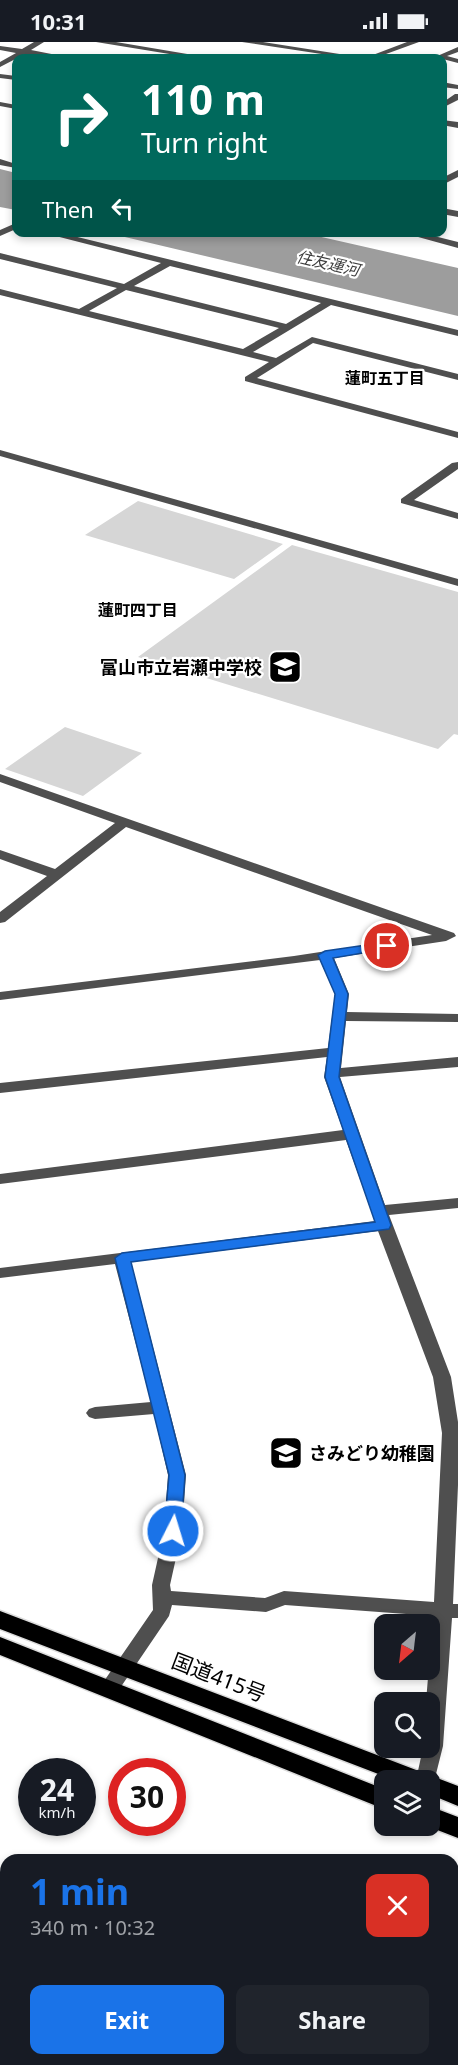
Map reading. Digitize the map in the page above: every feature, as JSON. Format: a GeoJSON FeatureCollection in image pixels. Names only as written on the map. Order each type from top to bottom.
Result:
{"type":"FeatureCollection","features":[{"type":"Feature","properties":{"kind":"highway","name":"国道415号"},"geometry":{"type":"LineString","coordinates":[[0,1620],[393,1770]]}},
{"type":"Feature","properties":{"kind":"highway"},"geometry":{"type":"LineString","coordinates":[[0,1646],[374,1794]]}},
{"type":"Feature","properties":{"kind":"highway"},"geometry":{"type":"LineString","coordinates":[[440,1789],[458,1796]]}},
{"type":"Feature","properties":{"kind":"highway"},"geometry":{"type":"LineString","coordinates":[[440,1821],[458,1828]]}},
{"type":"Feature","properties":{"kind":"street"},"geometry":{"type":"LineString","coordinates":[[20,54],[40,42]]}},
{"type":"Feature","properties":{"kind":"street"},"geometry":{"type":"LineString","coordinates":[[100,42],[180,54]]}},
{"type":"Feature","properties":{"kind":"street"},"geometry":{"type":"LineString","coordinates":[[246,42],[331,54]]}},
{"type":"Feature","properties":{"kind":"street"},"geometry":{"type":"LineString","coordinates":[[316,52],[336,42]]}},
{"type":"Feature","properties":{"kind":"street"},"geometry":{"type":"LineString","coordinates":[[380,54],[415,42]]}},
{"type":"Feature","properties":{"kind":"street"},"geometry":{"type":"LineString","coordinates":[[0,48],[39,54]]}},
{"type":"Feature","properties":{"kind":"street"},"geometry":{"type":"LineString","coordinates":[[64,237],[458,333]]}},
{"type":"Feature","properties":{"kind":"street"},"geometry":{"type":"LineString","coordinates":[[425,237],[458,245]]}},
{"type":"Feature","properties":{"kind":"street"},"geometry":{"type":"LineString","coordinates":[[0,256],[288,327]]}},
{"type":"Feature","properties":{"kind":"street"},"geometry":{"type":"LineString","coordinates":[[80,312],[168,263]]}},
{"type":"Feature","properties":{"kind":"street"},"geometry":{"type":"LineString","coordinates":[[0,291],[277,361]]}},
{"type":"Feature","properties":{"kind":"street"},"geometry":{"type":"LineString","coordinates":[[244,353],[329,302]]}},
{"type":"Feature","properties":{"kind":"street"},"geometry":{"type":"LineString","coordinates":[[458,377],[312,340],[249,379],[458,435]]}},
{"type":"Feature","properties":{"kind":"street"},"geometry":{"type":"LineString","coordinates":[[0,453],[458,583]]}},
{"type":"Feature","properties":{"kind":"street"},"geometry":{"type":"LineString","coordinates":[[458,466],[456,465],[405,501],[458,516]]}},
{"type":"Feature","properties":{"kind":"street"},"geometry":{"type":"LineString","coordinates":[[0,778],[454,936]]}},
{"type":"Feature","properties":{"kind":"street"},"geometry":{"type":"LineString","coordinates":[[0,919],[124,822]]}},
{"type":"Feature","properties":{"kind":"street"},"geometry":{"type":"LineString","coordinates":[[0,854],[57,876]]}},
{"type":"Feature","properties":{"kind":"street"},"geometry":{"type":"LineString","coordinates":[[0,996],[325,955],[454,936]]}},
{"type":"Feature","properties":{"kind":"street"},"geometry":{"type":"LineString","coordinates":[[325,955],[342,994],[332,1077],[442,1377],[451,1433],[450,1610],[428,1770]]}},
{"type":"Feature","properties":{"kind":"street"},"geometry":{"type":"LineString","coordinates":[[339,1016],[458,1017]]}},
{"type":"Feature","properties":{"kind":"street"},"geometry":{"type":"LineString","coordinates":[[0,1088],[335,1052]]}},
{"type":"Feature","properties":{"kind":"street"},"geometry":{"type":"LineString","coordinates":[[332,1073],[458,1062]]}},
{"type":"Feature","properties":{"kind":"street"},"geometry":{"type":"LineString","coordinates":[[0,1179],[352,1134]]}},
{"type":"Feature","properties":{"kind":"street"},"geometry":{"type":"LineString","coordinates":[[0,1273],[122,1258],[382,1218],[458,1203]]}},
{"type":"Feature","properties":{"kind":"street"},"geometry":{"type":"LineString","coordinates":[[109,1689],[162,1611],[161,1585],[173,1531],[177,1475],[122,1258]]}},
{"type":"Feature","properties":{"kind":"street"},"geometry":{"type":"LineString","coordinates":[[95,1413],[161,1407]]}},
{"type":"Feature","properties":{"kind":"street"},"geometry":{"type":"LineString","coordinates":[[163,1597],[266,1605],[284,1598],[450,1610]]}},
{"type":"Feature","properties":{"kind":"shaded area"},"geometry":{"type":"Polygon","coordinates":[[[138,501],[283,544],[234,579],[85,535],[138,501]]]}},
{"type":"Feature","properties":{"kind":"shaded area"},"geometry":{"type":"Polygon","coordinates":[[[292,545],[458,592],[458,735],[454,734],[438,749],[138,657],[292,545]]]}},
{"type":"Feature","properties":{"kind":"shaded area"},"geometry":{"type":"Polygon","coordinates":[[[65,727],[142,753],[83,796],[5,769],[65,727]]]}},
{"type":"Feature","properties":{"kind":"water"},"geometry":{"type":"Polygon","coordinates":[[[0,169],[12,172],[12,209],[0,207],[0,169]]]}},
{"type":"Feature","properties":{"kind":"water","name":"住友運河"},"geometry":{"type":"Polygon","coordinates":[[[125,237],[322,237],[458,268],[458,316],[125,237]]]}},
{"type":"Feature","properties":{"kind":"place","name":"富山市立岩瀬中学校"},"geometry":{"type":"Point","coordinates":[285,667]}},
{"type":"Feature","properties":{"kind":"place","name":"さみどり幼稚園"},"geometry":{"type":"Point","coordinates":[286,1453]}},
{"type":"Feature","properties":{"kind":"district","name":"蓮町五丁目"},"geometry":{"type":"Point","coordinates":[385,378]}},
{"type":"Feature","properties":{"kind":"district","name":"蓮町四丁目"},"geometry":{"type":"Point","coordinates":[138,610]}},
{"type":"Feature","properties":{"kind":"route"},"geometry":{"type":"LineString","coordinates":[[173,1531],[177,1475],[122,1258],[384,1225],[332,1077],[342,994],[325,955],[387,946]]}}]}
